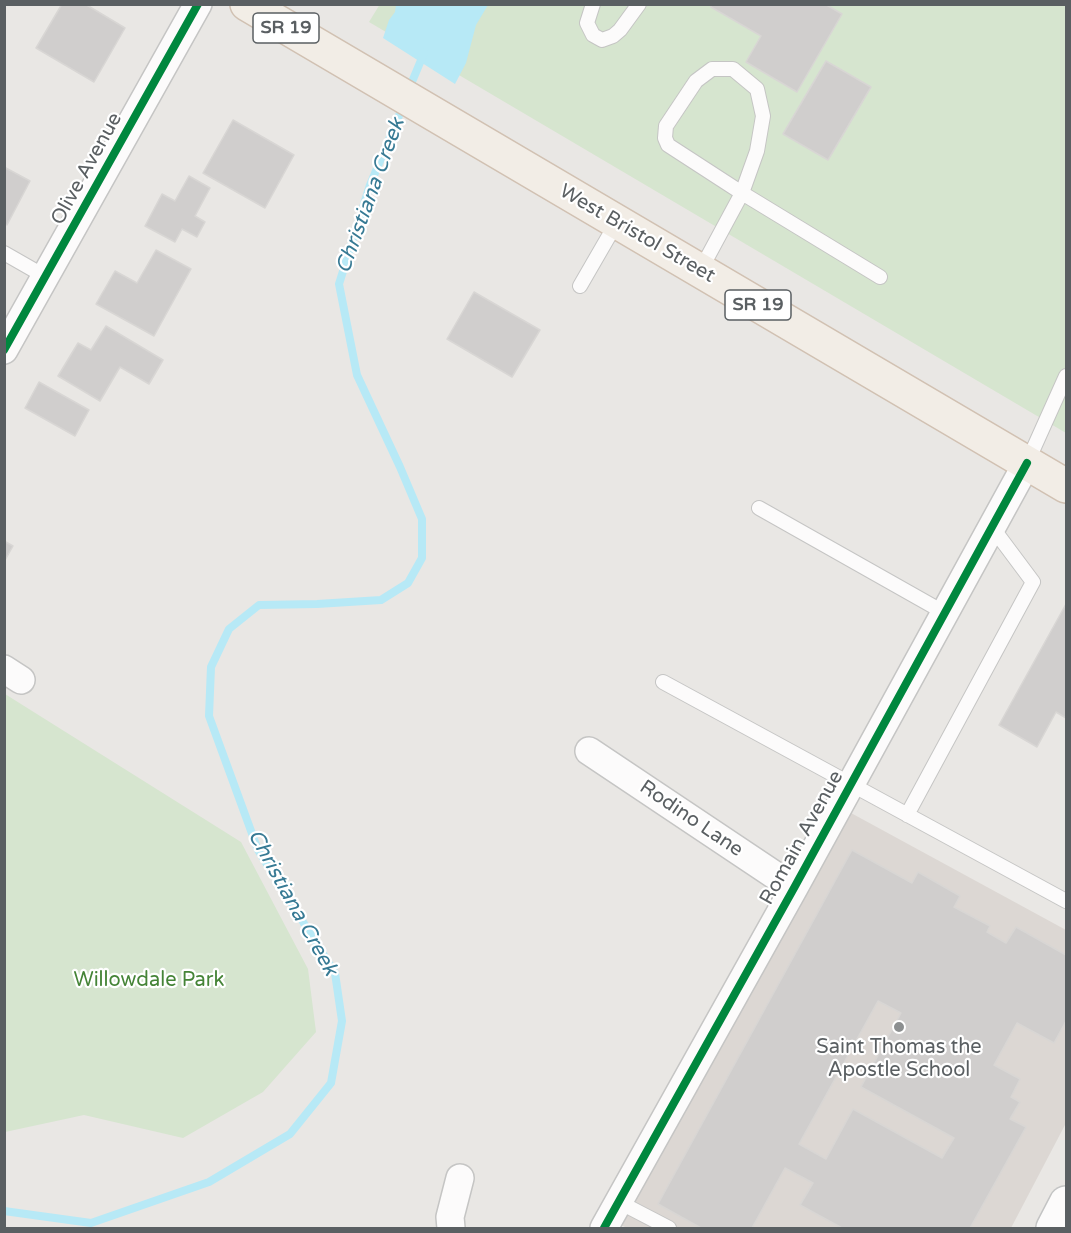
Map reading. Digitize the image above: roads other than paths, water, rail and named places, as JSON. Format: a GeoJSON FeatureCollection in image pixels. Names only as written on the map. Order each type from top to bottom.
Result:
{"type":"FeatureCollection","features":[{"type":"Feature","properties":{"kind":"main road","name":"West Bristol Street"},"geometry":{"type":"LineString","coordinates":[[247,4],[1027,463]]}},
{"type":"Feature","properties":{"kind":"main road","name":"SR 19"},"geometry":{"type":"LineString","coordinates":[[1027,463],[1066,486]]}},
{"type":"Feature","properties":{"kind":"main road"},"geometry":{"type":"LineString","coordinates":[[1053,1228],[1066,1203]]}},
{"type":"Feature","properties":{"kind":"street","name":"Olive Avenue"},"geometry":{"type":"LineString","coordinates":[[4,350],[198,4]]}},
{"type":"Feature","properties":{"kind":"street","name":"Romain Avenue"},"geometry":{"type":"LineString","coordinates":[[604,1228],[1027,463]]}},
{"type":"Feature","properties":{"kind":"street","name":"Rodino Lane"},"geometry":{"type":"LineString","coordinates":[[589,751],[794,888]]}},
{"type":"Feature","properties":{"kind":"street"},"geometry":{"type":"LineString","coordinates":[[451,1228],[450,1217],[460,1178]]}},
{"type":"Feature","properties":{"kind":"lane"},"geometry":{"type":"LineString","coordinates":[[593,4],[587,23],[594,35],[602,40],[613,36],[620,30],[639,4]]}},
{"type":"Feature","properties":{"kind":"lane"},"geometry":{"type":"LineString","coordinates":[[700,271],[742,194],[758,152],[763,116],[757,89],[733,69],[712,69],[696,81],[666,126],[665,138],[668,145],[742,194],[880,277]]}},
{"type":"Feature","properties":{"kind":"lane"},"geometry":{"type":"LineString","coordinates":[[580,286],[617,222]]}},
{"type":"Feature","properties":{"kind":"lane"},"geometry":{"type":"LineString","coordinates":[[4,253],[46,277]]}},
{"type":"Feature","properties":{"kind":"lane"},"geometry":{"type":"LineString","coordinates":[[1027,463],[1066,376]]}},
{"type":"Feature","properties":{"kind":"lane"},"geometry":{"type":"LineString","coordinates":[[759,508],[945,613]]}},
{"type":"Feature","properties":{"kind":"lane"},"geometry":{"type":"LineString","coordinates":[[907,815],[1033,582],[992,527]]}},
{"type":"Feature","properties":{"kind":"lane"},"geometry":{"type":"LineString","coordinates":[[663,682],[1066,901]]}},
{"type":"Feature","properties":{"kind":"lane"},"geometry":{"type":"LineString","coordinates":[[619,1202],[669,1228]]}},
{"type":"Feature","properties":{"kind":"water"},"geometry":{"type":"Polygon","coordinates":[[[396,5],[488,5],[476,25],[466,63],[455,84],[383,38],[396,5]]]}},
{"type":"Feature","properties":{"kind":"waterway","name":"Christiana Creek"},"geometry":{"type":"LineString","coordinates":[[409,89],[424,53]]}},
{"type":"Feature","properties":{"kind":"waterway","name":"Christiana Creek"},"geometry":{"type":"LineString","coordinates":[[4,1211],[91,1223],[209,1182],[290,1134],[331,1083],[342,1021],[335,973],[258,850],[209,716],[211,667],[229,629],[259,605],[381,600],[408,583],[422,558],[422,519],[357,375],[339,284],[370,185],[403,106]]}},
{"type":"Feature","properties":{"kind":"place","name":"Saint Thomas the Apostle School"},"geometry":{"type":"Point","coordinates":[899,1027]}},
{"type":"Feature","properties":{"kind":"park label","name":"Willowdale Park"},"geometry":{"type":"Point","coordinates":[149,981]}}]}
